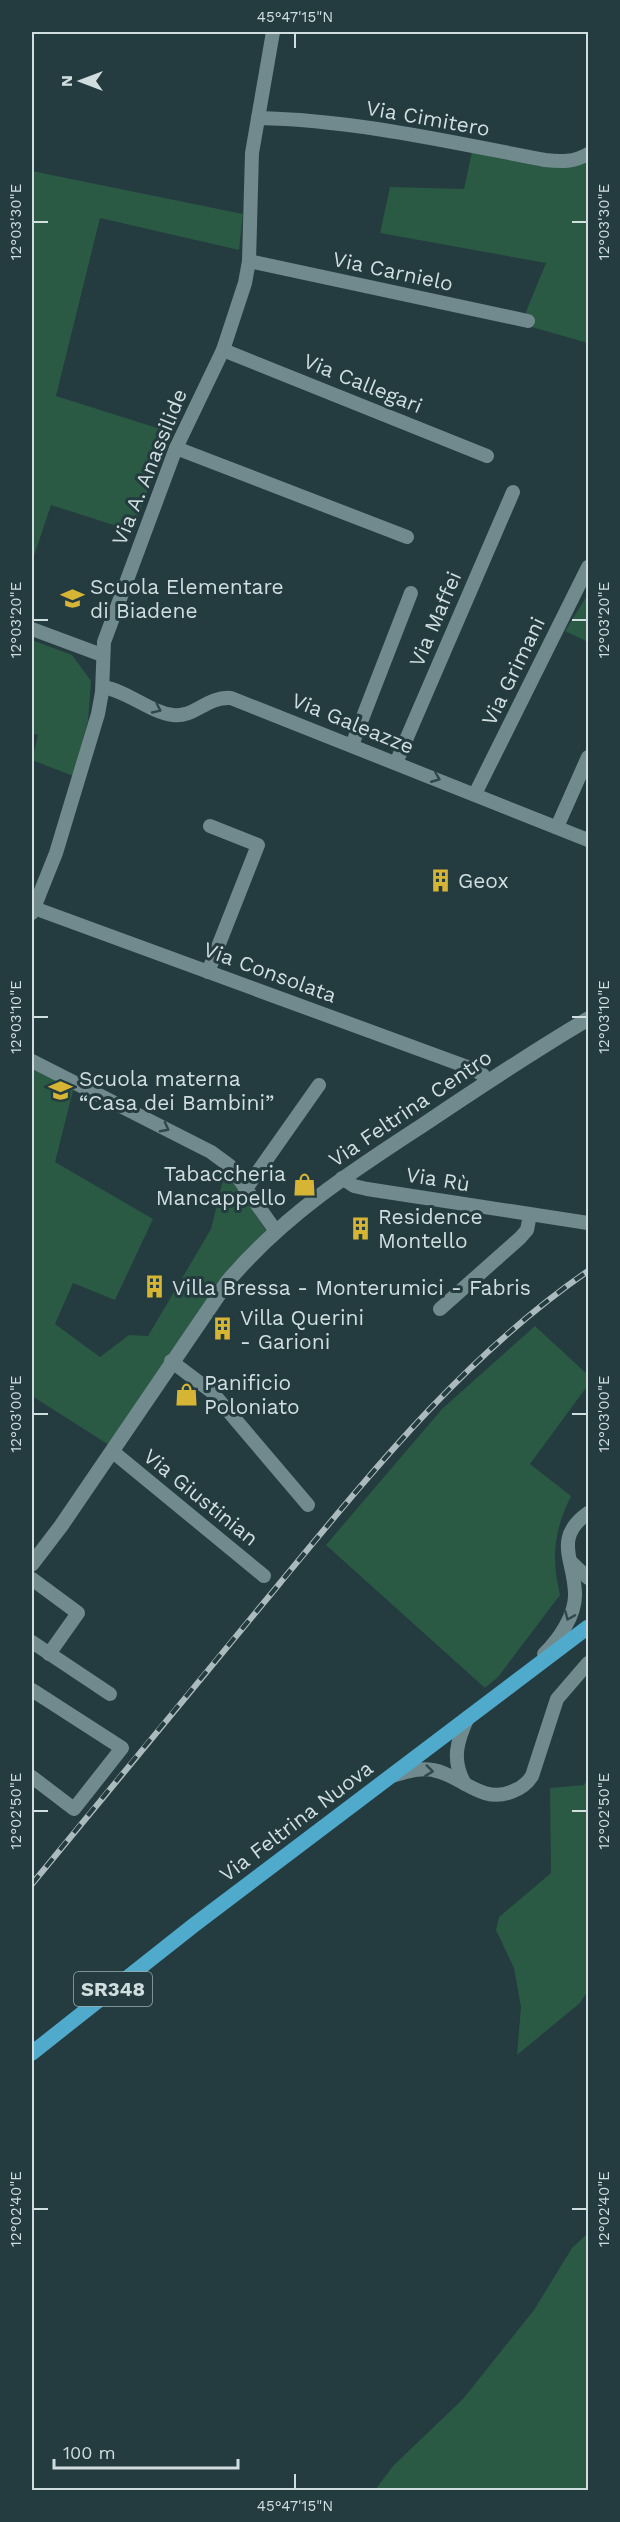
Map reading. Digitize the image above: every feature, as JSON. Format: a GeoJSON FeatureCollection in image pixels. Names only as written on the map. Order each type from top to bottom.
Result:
{"type":"FeatureCollection","features":[{"type":"Feature","properties":{"kind":"main road","name":"Via Feltrina Centro"},"geometry":{"type":"LineString","coordinates":[[32,1564],[228,1281],[276,1230],[342,1178],[487,1082],[588,1019]]}},
{"type":"Feature","properties":{"kind":"main road","name":"Via Feltrina Nuova"},"geometry":{"type":"LineString","coordinates":[[32,2052],[389,1776],[588,1626]]}},
{"type":"Feature","properties":{"kind":"street","name":"Via A. Anassilide"},"geometry":{"type":"LineString","coordinates":[[33,910],[56,853],[94,729],[103,687],[102,655],[129,570],[176,448],[223,350],[238,308],[249,261],[252,153],[273,32]]}},
{"type":"Feature","properties":{"kind":"street","name":"Via Cimitero"},"geometry":{"type":"LineString","coordinates":[[258,118],[325,122],[390,131],[545,160],[565,162],[578,160],[588,154]]}},
{"type":"Feature","properties":{"kind":"street","name":"Via Carnielo"},"geometry":{"type":"LineString","coordinates":[[249,261],[528,321]]}},
{"type":"Feature","properties":{"kind":"street","name":"Via Callegari"},"geometry":{"type":"LineString","coordinates":[[223,350],[487,456]]}},
{"type":"Feature","properties":{"kind":"street"},"geometry":{"type":"LineString","coordinates":[[176,448],[407,537]]}},
{"type":"Feature","properties":{"kind":"street","name":"Via Maffei"},"geometry":{"type":"LineString","coordinates":[[396,763],[513,492]]}},
{"type":"Feature","properties":{"kind":"street","name":"Via Grimani"},"geometry":{"type":"LineString","coordinates":[[476,794],[588,567]]}},
{"type":"Feature","properties":{"kind":"street"},"geometry":{"type":"LineString","coordinates":[[352,745],[411,593]]}},
{"type":"Feature","properties":{"kind":"street"},"geometry":{"type":"LineString","coordinates":[[32,629],[102,655]]}},
{"type":"Feature","properties":{"kind":"street","name":"Via Galeazze"},"geometry":{"type":"LineString","coordinates":[[103,687],[176,716],[189,713],[216,698],[231,698],[588,840]]}},
{"type":"Feature","properties":{"kind":"street"},"geometry":{"type":"LineString","coordinates":[[557,827],[588,757]]}},
{"type":"Feature","properties":{"kind":"street"},"geometry":{"type":"LineString","coordinates":[[208,972],[258,845],[210,826]]}},
{"type":"Feature","properties":{"kind":"street","name":"Via Consolata"},"geometry":{"type":"LineString","coordinates":[[33,910],[472,1070],[483,1075],[487,1082]]}},
{"type":"Feature","properties":{"kind":"street"},"geometry":{"type":"LineString","coordinates":[[32,1061],[211,1152],[230,1166],[245,1190],[276,1230]]}},
{"type":"Feature","properties":{"kind":"street"},"geometry":{"type":"LineString","coordinates":[[245,1190],[319,1085]]}},
{"type":"Feature","properties":{"kind":"street","name":"Via Rù"},"geometry":{"type":"LineString","coordinates":[[342,1178],[354,1186],[588,1223]]}},
{"type":"Feature","properties":{"kind":"street"},"geometry":{"type":"LineString","coordinates":[[440,1310],[520,1238],[527,1230],[530,1215]]}},
{"type":"Feature","properties":{"kind":"street"},"geometry":{"type":"LineString","coordinates":[[171,1361],[212,1392],[308,1505]]}},
{"type":"Feature","properties":{"kind":"street","name":"Via Giustinian"},"geometry":{"type":"LineString","coordinates":[[112,1451],[264,1576]]}},
{"type":"Feature","properties":{"kind":"street"},"geometry":{"type":"LineString","coordinates":[[519,1678],[557,1641],[572,1612],[575,1594],[567,1541],[573,1526],[588,1513]]}},
{"type":"Feature","properties":{"kind":"street"},"geometry":{"type":"LineString","coordinates":[[569,1559],[588,1578]]}},
{"type":"Feature","properties":{"kind":"street"},"geometry":{"type":"LineString","coordinates":[[32,1579],[78,1613],[49,1654]]}},
{"type":"Feature","properties":{"kind":"street"},"geometry":{"type":"LineString","coordinates":[[32,1642],[110,1694]]}},
{"type":"Feature","properties":{"kind":"street"},"geometry":{"type":"LineString","coordinates":[[389,1776],[417,1770],[433,1770],[490,1796],[502,1796],[528,1783],[557,1699],[588,1663]]}},
{"type":"Feature","properties":{"kind":"street"},"geometry":{"type":"LineString","coordinates":[[32,1690],[122,1748],[74,1809],[32,1777]]}},
{"type":"Feature","properties":{"kind":"street"},"geometry":{"type":"LineString","coordinates":[[466,1785],[457,1770],[456,1758],[457,1746],[468,1717]]}},
{"type":"Feature","properties":{"kind":"green space"},"geometry":{"type":"Polygon","coordinates":[[[473,147],[549,159],[588,154],[588,343],[521,324],[546,263],[380,233],[390,187],[464,189],[473,147]]]}},
{"type":"Feature","properties":{"kind":"green space"},"geometry":{"type":"Polygon","coordinates":[[[32,171],[243,214],[239,250],[100,218],[56,396],[170,432],[132,531],[51,505],[32,562],[32,171]]]}},
{"type":"Feature","properties":{"kind":"green space"},"geometry":{"type":"Polygon","coordinates":[[[588,594],[588,642],[565,631],[588,594]]]}},
{"type":"Feature","properties":{"kind":"green space"},"geometry":{"type":"Polygon","coordinates":[[[32,640],[72,655],[91,681],[88,721],[73,776],[32,760],[38,735],[32,733],[32,640]]]}},
{"type":"Feature","properties":{"kind":"green space"},"geometry":{"type":"Polygon","coordinates":[[[32,1067],[74,1087],[55,1162],[153,1219],[115,1300],[73,1283],[55,1324],[100,1357],[129,1335],[148,1336],[211,1229],[226,1168],[267,1232],[109,1445],[32,1396],[32,1067]]]}},
{"type":"Feature","properties":{"kind":"green space"},"geometry":{"type":"Polygon","coordinates":[[[535,1326],[588,1375],[588,1385],[530,1464],[571,1496],[561,1521],[556,1544],[555,1556],[560,1595],[498,1677],[485,1688],[326,1545],[442,1409],[535,1326]]]}},
{"type":"Feature","properties":{"kind":"green space"},"geometry":{"type":"Polygon","coordinates":[[[588,1777],[588,1991],[580,2003],[517,2055],[521,2007],[514,1968],[496,1930],[499,1917],[551,1873],[550,1788],[584,1785],[588,1777]]]}},
{"type":"Feature","properties":{"kind":"green space"},"geometry":{"type":"Polygon","coordinates":[[[588,2233],[588,2490],[375,2490],[393,2466],[463,2399],[534,2310],[572,2248],[588,2233]]]}},
{"type":"Feature","properties":{"kind":"railway"},"geometry":{"type":"LineString","coordinates":[[32,1884],[387,1456],[462,1377],[502,1339],[588,1271]]}},
{"type":"Feature","properties":{"kind":"place","name":"Scuola Elementare di Biadene"},"geometry":{"type":"Point","coordinates":[72,598]}},
{"type":"Feature","properties":{"kind":"place","name":"Geox"},"geometry":{"type":"Point","coordinates":[440,880]}},
{"type":"Feature","properties":{"kind":"place","name":"Scuola materna “Casa dei Bambini”"},"geometry":{"type":"Point","coordinates":[61,1090]}},
{"type":"Feature","properties":{"kind":"place","name":"Tabaccheria Mancappello"},"geometry":{"type":"Point","coordinates":[304,1185]}},
{"type":"Feature","properties":{"kind":"place","name":"Residence Montello"},"geometry":{"type":"Point","coordinates":[360,1228]}},
{"type":"Feature","properties":{"kind":"place","name":"Villa Bressa - Monterumici - Fabris"},"geometry":{"type":"Point","coordinates":[154,1287]}},
{"type":"Feature","properties":{"kind":"place","name":"Villa Querini - Garioni"},"geometry":{"type":"Point","coordinates":[222,1329]}},
{"type":"Feature","properties":{"kind":"place","name":"Panificio Poloniato"},"geometry":{"type":"Point","coordinates":[186,1394]}}]}
